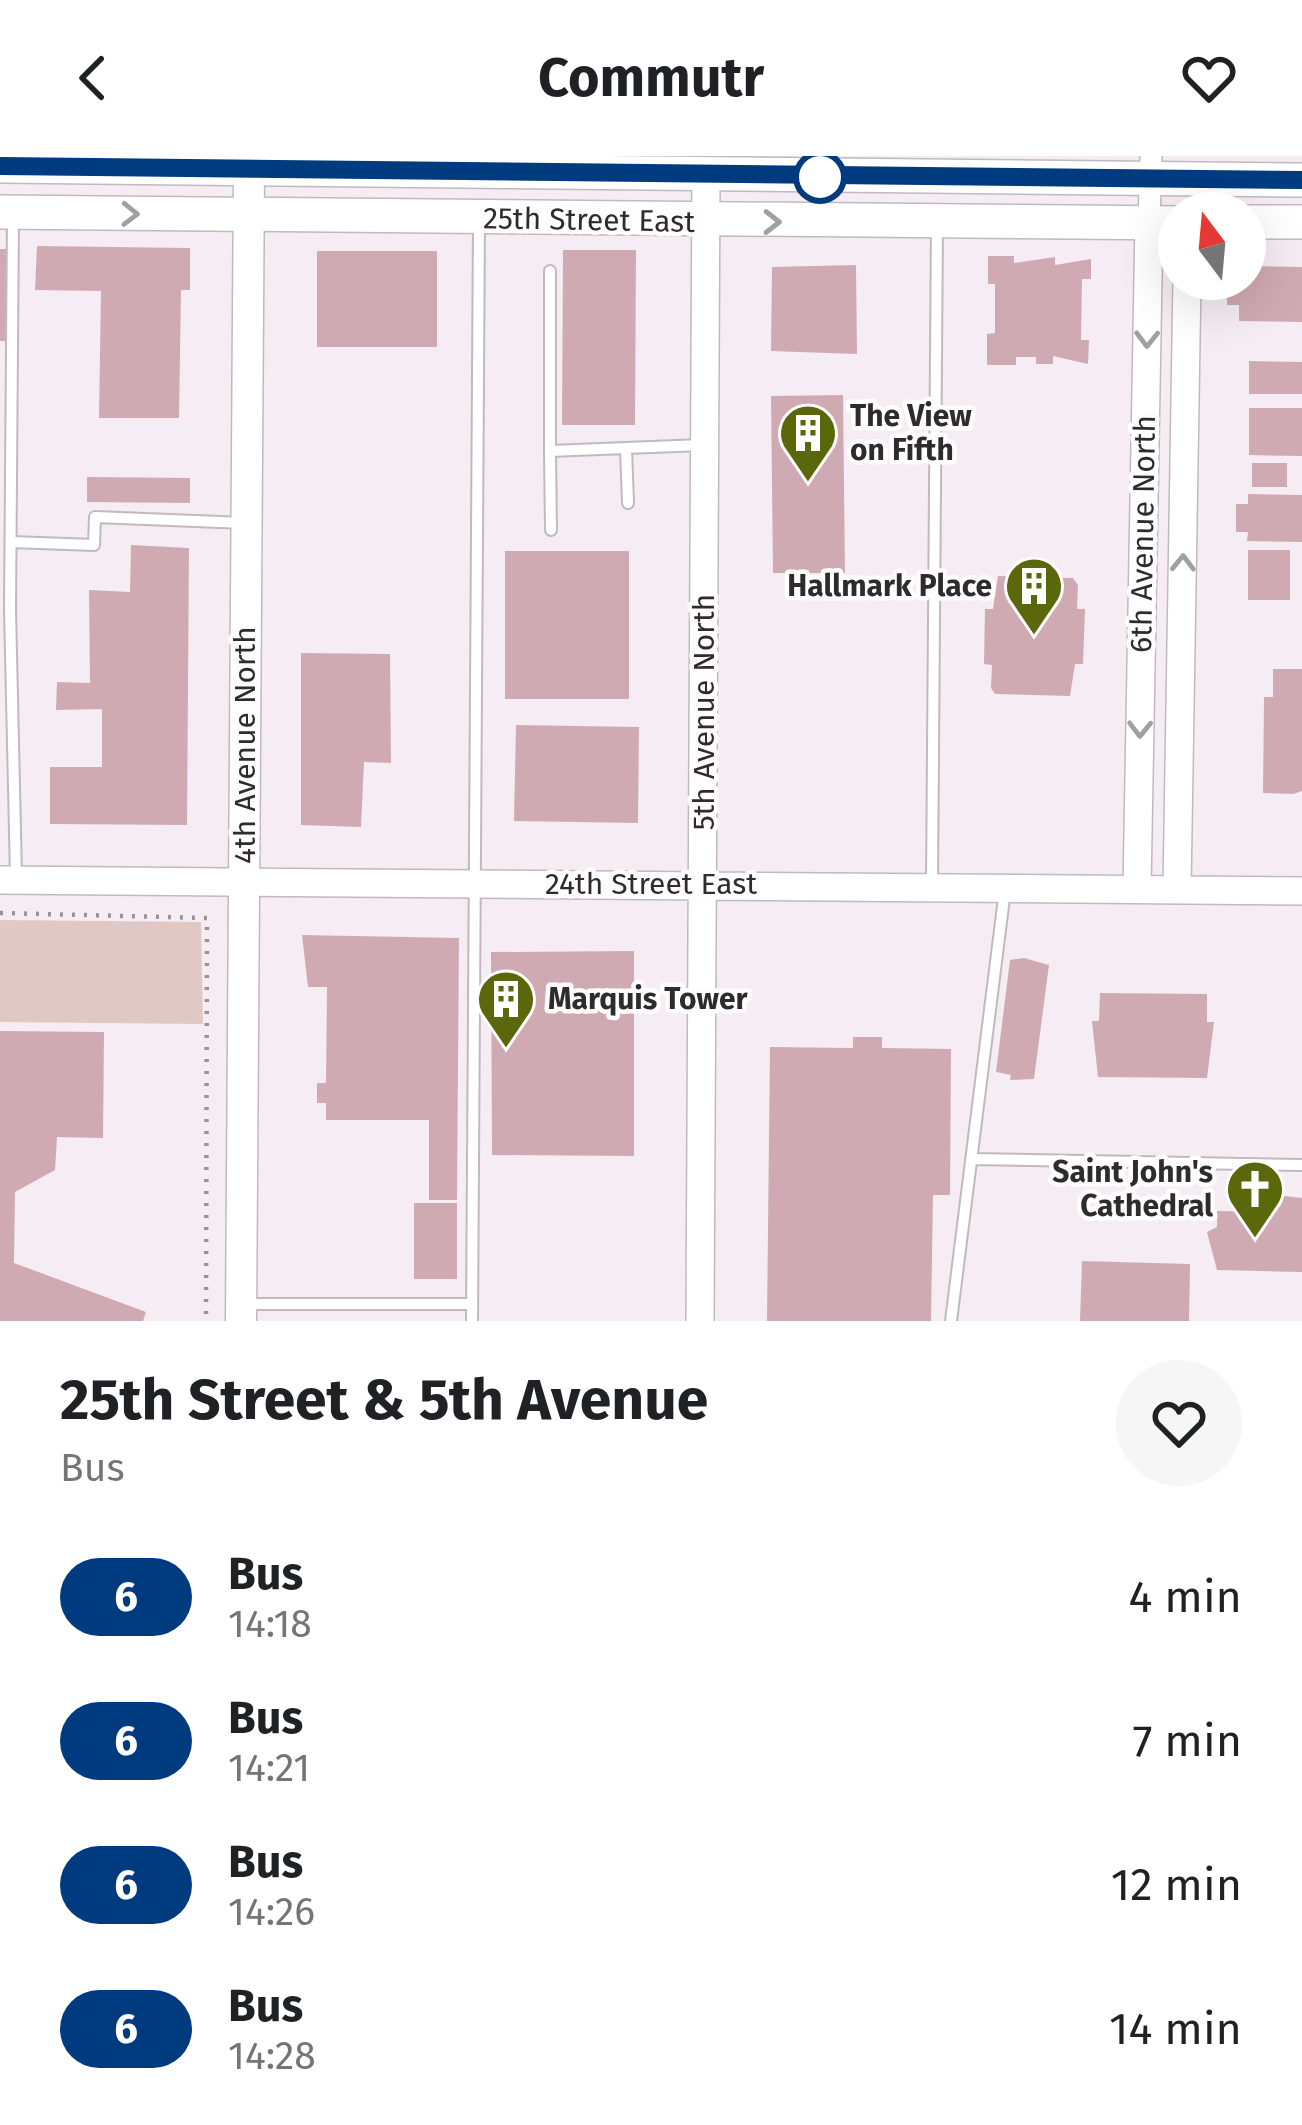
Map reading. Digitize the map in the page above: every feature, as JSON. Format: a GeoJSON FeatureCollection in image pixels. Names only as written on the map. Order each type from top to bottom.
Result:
{"type":"FeatureCollection","features":[{"type":"Feature","properties":{"kind":"main road","name":"25th Street East"},"geometry":{"type":"LineString","coordinates":[[0,166],[166,162],[249,169],[366,163],[552,165],[706,175],[1150,168],[1188,183],[1302,180]]}},
{"type":"Feature","properties":{"kind":"main road","name":"4th Avenue North"},"geometry":{"type":"LineString","coordinates":[[241,1313],[249,169]]}},
{"type":"Feature","properties":{"kind":"main road","name":"25th Street East"},"geometry":{"type":"LineString","coordinates":[[6,212],[706,222],[1158,222]]}},
{"type":"Feature","properties":{"kind":"main road"},"geometry":{"type":"LineString","coordinates":[[1266,222],[1302,222]]}},
{"type":"Feature","properties":{"kind":"street","name":"6th Avenue North"},"geometry":{"type":"LineString","coordinates":[[1150,168],[1158,199]]}},
{"type":"Feature","properties":{"kind":"street","name":"5th Avenue North"},"geometry":{"type":"LineString","coordinates":[[700,1321],[706,175]]}},
{"type":"Feature","properties":{"kind":"street","name":"6th Avenue North"},"geometry":{"type":"LineString","coordinates":[[1137,889],[1161,300]]}},
{"type":"Feature","properties":{"kind":"street","name":"6th Avenue North"},"geometry":{"type":"LineString","coordinates":[[1177,890],[1187,300]]}},
{"type":"Feature","properties":{"kind":"street","name":"24th Street East"},"geometry":{"type":"LineString","coordinates":[[8,880],[1302,891]]}},
{"type":"Feature","properties":{"kind":"lane"},"geometry":{"type":"LineString","coordinates":[[6,212],[11,542],[5,609],[8,880]]}},
{"type":"Feature","properties":{"kind":"lane"},"geometry":{"type":"LineString","coordinates":[[472,1321],[479,218]]}},
{"type":"Feature","properties":{"kind":"lane"},"geometry":{"type":"LineString","coordinates":[[932,887],[937,221]]}},
{"type":"Feature","properties":{"kind":"lane"},"geometry":{"type":"LineString","coordinates":[[550,271],[551,530]]}},
{"type":"Feature","properties":{"kind":"lane"},"geometry":{"type":"LineString","coordinates":[[550,451],[706,445]]}},
{"type":"Feature","properties":{"kind":"lane"},"geometry":{"type":"LineString","coordinates":[[626,448],[628,503]]}},
{"type":"Feature","properties":{"kind":"lane"},"geometry":{"type":"LineString","coordinates":[[11,542],[94,544],[95,517],[247,523]]}},
{"type":"Feature","properties":{"kind":"lane"},"geometry":{"type":"LineString","coordinates":[[951,1321],[1005,888]]}},
{"type":"Feature","properties":{"kind":"lane"},"geometry":{"type":"LineString","coordinates":[[973,1159],[1302,1165]]}},
{"type":"Feature","properties":{"kind":"lane"},"geometry":{"type":"LineString","coordinates":[[241,1313],[472,1304]]}},
{"type":"Feature","properties":{"kind":"path"},"geometry":{"type":"LineString","coordinates":[[0,914],[207,918],[206,1321]]}},
{"type":"Feature","properties":{"kind":"shaded area"},"geometry":{"type":"Polygon","coordinates":[[[0,920],[201,922],[203,1024],[0,1022],[0,920]]]}},
{"type":"Feature","properties":{"kind":"building"},"geometry":{"type":"Polygon","coordinates":[[[37,246],[190,248],[190,290],[181,290],[179,418],[99,418],[101,291],[35,290],[37,246]]]}},
{"type":"Feature","properties":{"kind":"building"},"geometry":{"type":"Polygon","coordinates":[[[0,249],[7,249],[6,341],[0,341],[0,249]]]}},
{"type":"Feature","properties":{"kind":"building"},"geometry":{"type":"Polygon","coordinates":[[[563,250],[636,250],[635,425],[562,425],[563,250]]]}},
{"type":"Feature","properties":{"kind":"building"},"geometry":{"type":"Polygon","coordinates":[[[317,251],[437,251],[437,347],[317,347],[317,251]]]}},
{"type":"Feature","properties":{"kind":"building"},"geometry":{"type":"Polygon","coordinates":[[[988,256],[1014,256],[1014,263],[1055,257],[1055,265],[1091,259],[1091,279],[1082,279],[1081,340],[1089,340],[1088,364],[1053,356],[1053,364],[1036,364],[1036,357],[1016,357],[1016,365],[987,365],[987,334],[995,333],[995,284],[988,284],[988,256]]]}},
{"type":"Feature","properties":{"kind":"building"},"geometry":{"type":"Polygon","coordinates":[[[856,265],[857,354],[771,351],[772,267],[856,265]]]}},
{"type":"Feature","properties":{"kind":"building"},"geometry":{"type":"Polygon","coordinates":[[[1266,266],[1302,267],[1302,322],[1239,321],[1239,305],[1227,305],[1227,300],[1266,300],[1266,266]]]}},
{"type":"Feature","properties":{"kind":"building"},"geometry":{"type":"Polygon","coordinates":[[[1249,361],[1302,362],[1302,394],[1249,394],[1249,361]]]}},
{"type":"Feature","properties":{"kind":"building","name":"The View on Fifth"},"geometry":{"type":"Polygon","coordinates":[[[843,395],[845,573],[773,573],[771,396],[843,395]]]}},
{"type":"Feature","properties":{"kind":"building"},"geometry":{"type":"Polygon","coordinates":[[[1249,408],[1302,408],[1302,456],[1249,455],[1249,408]]]}},
{"type":"Feature","properties":{"kind":"building"},"geometry":{"type":"Polygon","coordinates":[[[1252,463],[1287,463],[1287,487],[1252,487],[1252,463]]]}},
{"type":"Feature","properties":{"kind":"building"},"geometry":{"type":"Polygon","coordinates":[[[87,477],[190,478],[190,503],[87,502],[87,477]]]}},
{"type":"Feature","properties":{"kind":"building"},"geometry":{"type":"Polygon","coordinates":[[[1248,494],[1302,495],[1302,542],[1247,541],[1248,532],[1236,532],[1236,504],[1248,504],[1248,494]]]}},
{"type":"Feature","properties":{"kind":"building"},"geometry":{"type":"Polygon","coordinates":[[[131,545],[189,548],[187,825],[50,824],[50,767],[102,767],[102,709],[56,710],[57,682],[90,683],[89,590],[130,592],[131,545]]]}},
{"type":"Feature","properties":{"kind":"building"},"geometry":{"type":"Polygon","coordinates":[[[1248,550],[1290,550],[1290,600],[1248,600],[1248,550]]]}},
{"type":"Feature","properties":{"kind":"building"},"geometry":{"type":"Polygon","coordinates":[[[505,551],[629,551],[629,699],[505,699],[505,551]]]}},
{"type":"Feature","properties":{"kind":"building","name":"Hallmark Place"},"geometry":{"type":"Polygon","coordinates":[[[998,576],[1073,578],[1078,585],[1077,609],[1085,609],[1083,664],[1075,664],[1070,696],[995,694],[991,688],[992,665],[984,664],[985,609],[993,609],[998,576]]]}},
{"type":"Feature","properties":{"kind":"building"},"geometry":{"type":"Polygon","coordinates":[[[301,653],[390,654],[391,763],[364,762],[361,827],[301,825],[301,653]]]}},
{"type":"Feature","properties":{"kind":"building"},"geometry":{"type":"Polygon","coordinates":[[[1273,669],[1302,669],[1302,791],[1293,794],[1263,793],[1264,697],[1273,697],[1273,669]]]}},
{"type":"Feature","properties":{"kind":"building"},"geometry":{"type":"Polygon","coordinates":[[[516,725],[639,727],[638,823],[514,821],[516,725]]]}},
{"type":"Feature","properties":{"kind":"building"},"geometry":{"type":"Polygon","coordinates":[[[302,935],[459,938],[457,1200],[429,1200],[429,1120],[326,1120],[326,1103],[317,1103],[317,1083],[326,1083],[327,987],[308,987],[302,935]]]}},
{"type":"Feature","properties":{"kind":"building"},"geometry":{"type":"Polygon","coordinates":[[[634,951],[634,1156],[492,1155],[491,952],[634,951]]]}},
{"type":"Feature","properties":{"kind":"building"},"geometry":{"type":"Polygon","coordinates":[[[1024,958],[1049,965],[1034,1079],[1010,1080],[1011,1075],[996,1072],[1010,960],[1024,958]]]}},
{"type":"Feature","properties":{"kind":"building"},"geometry":{"type":"Polygon","coordinates":[[[1100,993],[1207,994],[1207,1022],[1214,1022],[1207,1078],[1098,1077],[1092,1021],[1099,1021],[1100,993]]]}},
{"type":"Feature","properties":{"kind":"building"},"geometry":{"type":"Polygon","coordinates":[[[0,1031],[104,1032],[103,1138],[57,1137],[55,1170],[15,1192],[14,1263],[146,1312],[143,1321],[0,1321],[0,1031]]]}},
{"type":"Feature","properties":{"kind":"building"},"geometry":{"type":"Polygon","coordinates":[[[853,1037],[882,1037],[882,1048],[951,1049],[950,1195],[933,1195],[931,1321],[767,1321],[770,1047],[853,1048],[853,1037]]]}},
{"type":"Feature","properties":{"kind":"building","name":"Saint John's Cathedral"},"geometry":{"type":"Polygon","coordinates":[[[1276,1195],[1302,1198],[1302,1272],[1217,1270],[1207,1232],[1217,1227],[1217,1211],[1276,1212],[1276,1195]]]}},
{"type":"Feature","properties":{"kind":"building"},"geometry":{"type":"Polygon","coordinates":[[[414,1203],[457,1203],[457,1279],[414,1279],[414,1203]]]}},
{"type":"Feature","properties":{"kind":"building"},"geometry":{"type":"Polygon","coordinates":[[[1082,1261],[1190,1264],[1189,1321],[1080,1321],[1082,1261]]]}},
{"type":"Feature","properties":{"kind":"bus line","name":"6"},"geometry":{"type":"LineString","coordinates":[[0,166],[1302,180]]}},
{"type":"Feature","properties":{"kind":"place","name":"The View on Fifth"},"geometry":{"type":"Point","coordinates":[808,484]}},
{"type":"Feature","properties":{"kind":"place","name":"Hallmark Place"},"geometry":{"type":"Point","coordinates":[1034,637]}},
{"type":"Feature","properties":{"kind":"place","name":"Marquis Tower"},"geometry":{"type":"Point","coordinates":[506,1050]}},
{"type":"Feature","properties":{"kind":"place","name":"Saint John's Cathedral"},"geometry":{"type":"Point","coordinates":[1255,1240]}}]}
